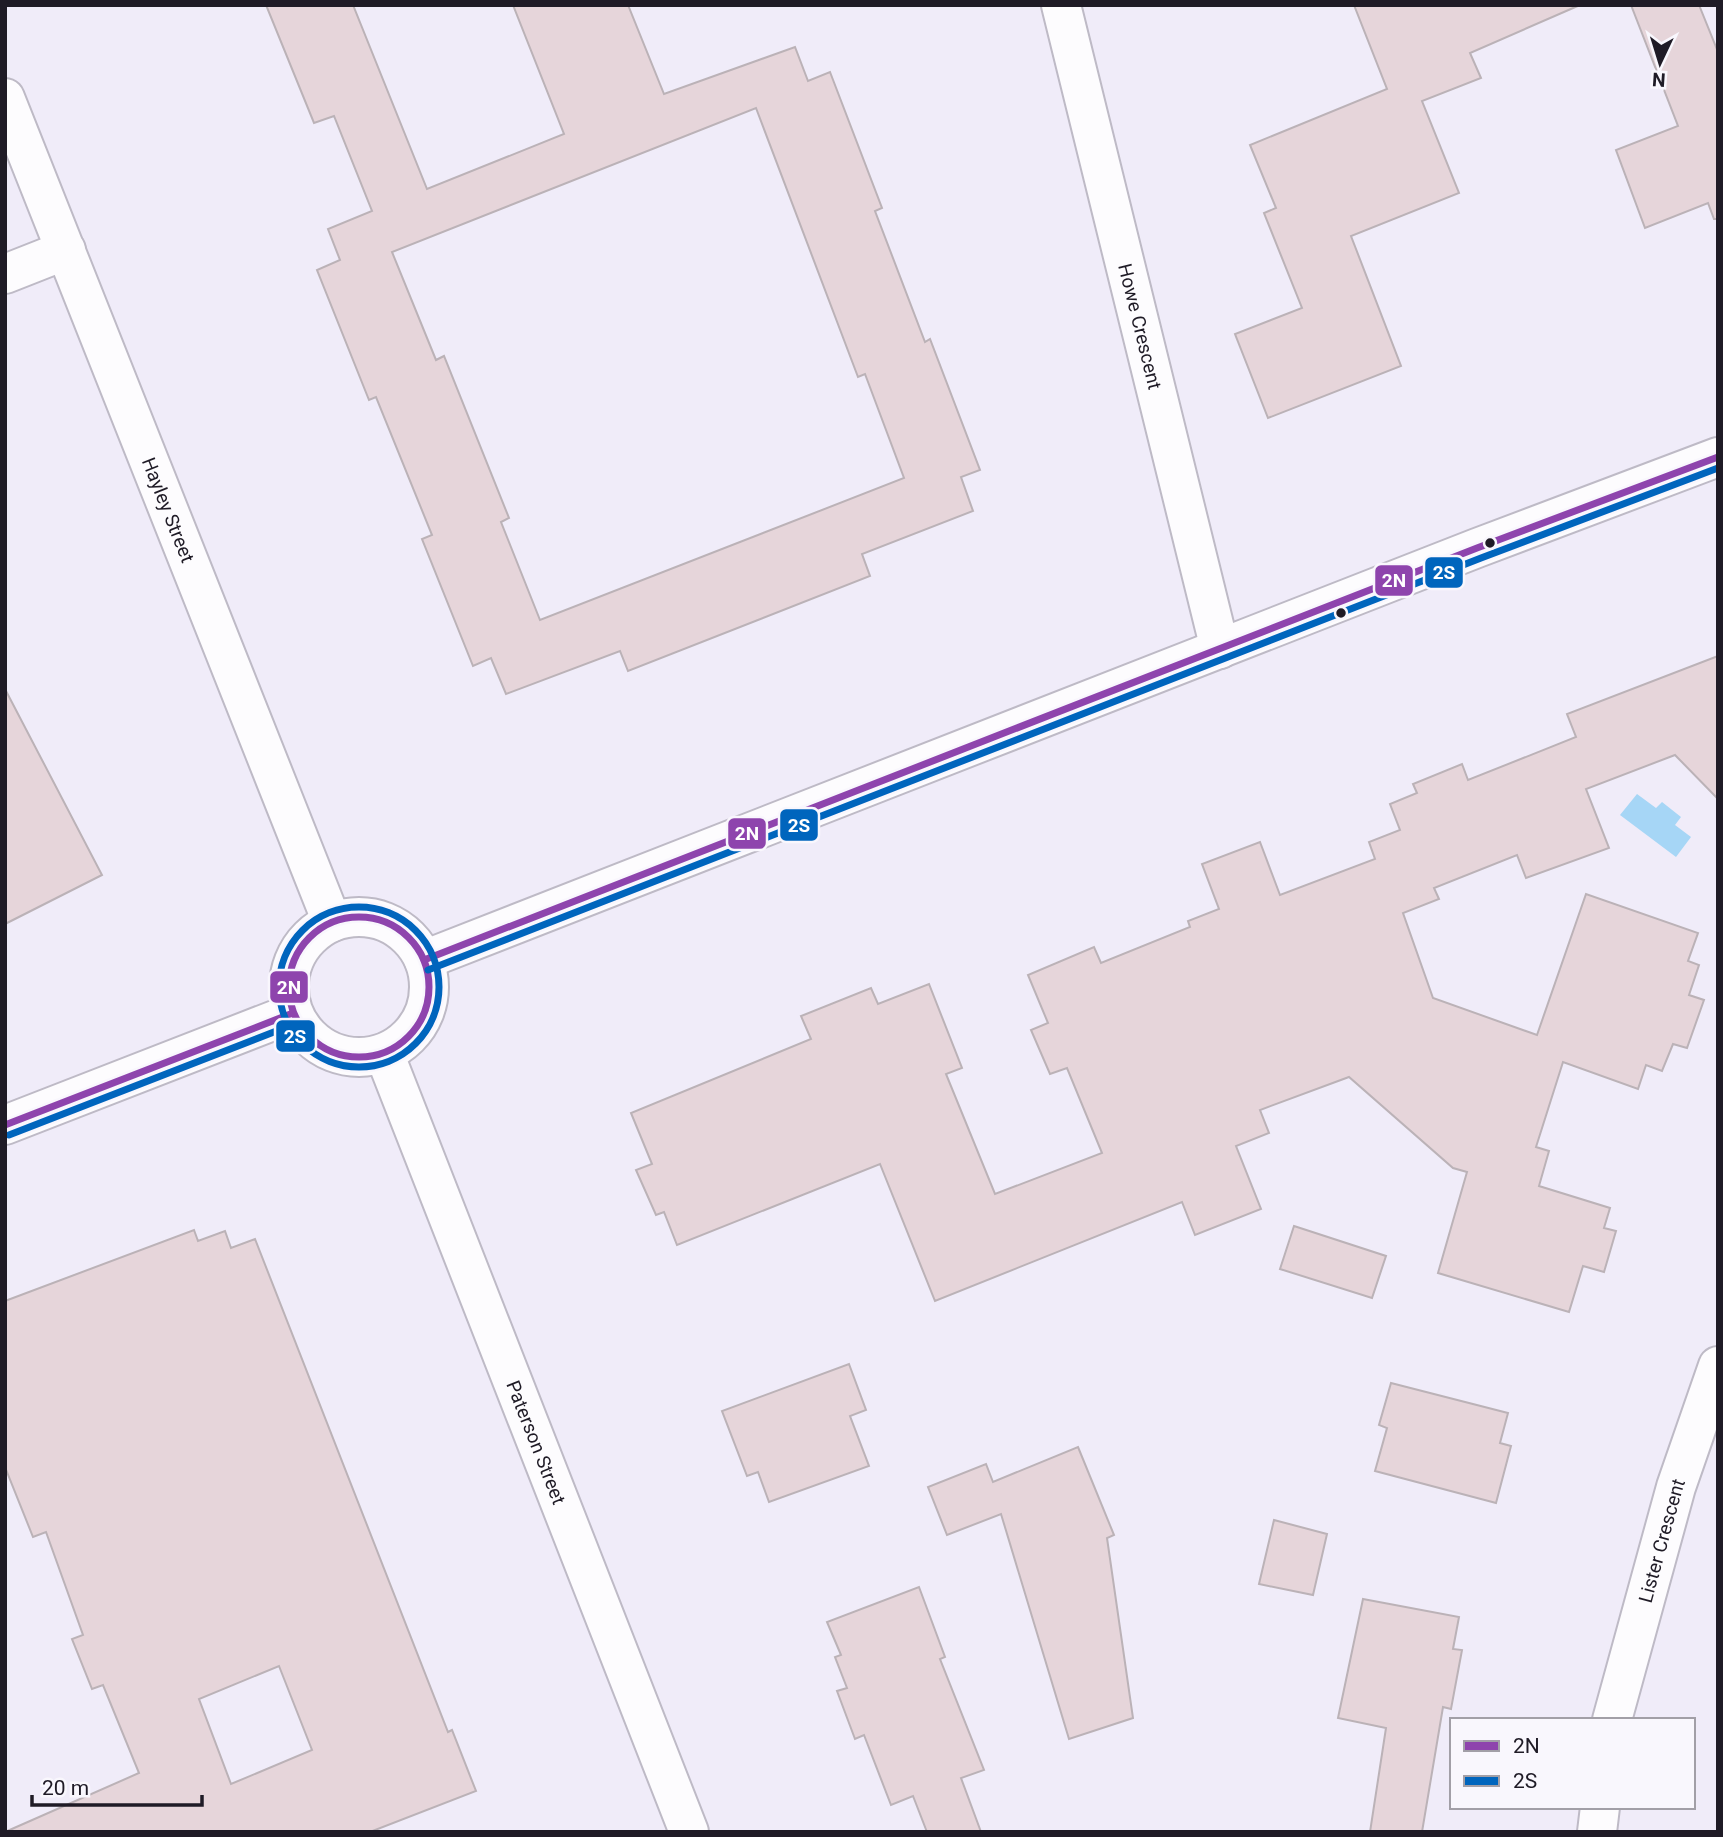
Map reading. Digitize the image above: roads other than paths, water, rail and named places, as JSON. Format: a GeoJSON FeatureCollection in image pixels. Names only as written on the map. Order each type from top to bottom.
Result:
{"type":"FeatureCollection","features":[{"type":"Feature","properties":{"kind":"street","name":"Howe Crescent"},"geometry":{"type":"LineString","coordinates":[[1060,5],[1220,649]]}},
{"type":"Feature","properties":{"kind":"street","name":"Hayley Street"},"geometry":{"type":"LineString","coordinates":[[5,98],[332,922]]}},
{"type":"Feature","properties":{"kind":"street"},"geometry":{"type":"LineString","coordinates":[[5,274],[66,250]]}},
{"type":"Feature","properties":{"kind":"street"},"geometry":{"type":"LineString","coordinates":[[424,960],[1718,457]]}},
{"type":"Feature","properties":{"kind":"street"},"geometry":{"type":"LineString","coordinates":[[354,917],[376,919],[396,928],[412,941],[424,960],[429,981],[427,1004],[419,1025],[403,1042],[384,1053],[363,1057],[341,1055],[321,1047],[305,1031],[293,1013],[289,992],[290,970],[299,950],[314,933],[332,922],[354,917]]}},
{"type":"Feature","properties":{"kind":"street"},"geometry":{"type":"LineString","coordinates":[[5,1125],[293,1013]]}},
{"type":"Feature","properties":{"kind":"street","name":"Paterson Street"},"geometry":{"type":"LineString","coordinates":[[384,1053],[689,1832]]}},
{"type":"Feature","properties":{"kind":"street","name":"Lister Crescent"},"geometry":{"type":"LineString","coordinates":[[1613,1718],[1676,1487],[1718,1366]]}},
{"type":"Feature","properties":{"kind":"street"},"geometry":{"type":"LineString","coordinates":[[1597,1832],[1600,1809]]}},
{"type":"Feature","properties":{"kind":"water"},"geometry":{"type":"Polygon","coordinates":[[[1637,794],[1656,808],[1662,802],[1681,817],[1675,825],[1691,837],[1676,857],[1620,815],[1637,794]]]}}]}
